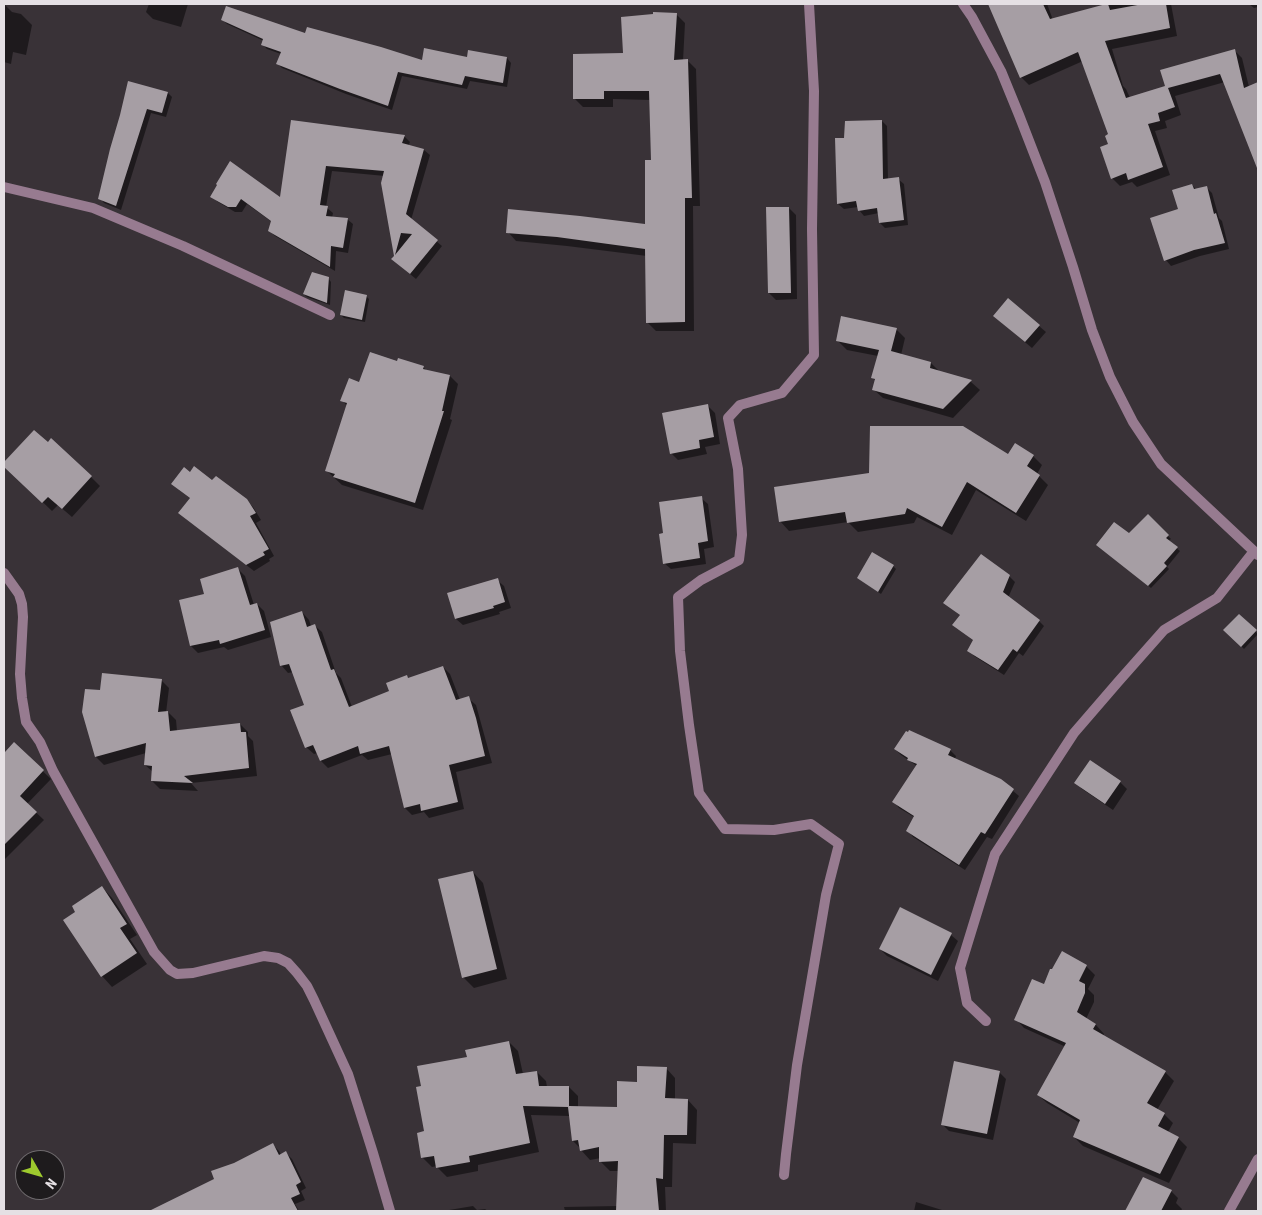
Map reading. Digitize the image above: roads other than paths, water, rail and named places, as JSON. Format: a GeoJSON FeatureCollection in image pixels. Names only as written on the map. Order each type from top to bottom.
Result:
{"type":"FeatureCollection","features":[{"type":"Feature","properties":{"kind":"street"},"geometry":{"type":"LineString","coordinates":[[784,1175],[797,1065],[826,895],[839,844],[811,824],[774,830],[725,829],[700,793],[688,725],[680,651],[678,597],[701,580],[739,560],[742,535],[738,469],[728,418],[740,405],[782,393],[814,355],[812,229],[814,91],[809,4]]}},
{"type":"Feature","properties":{"kind":"street"},"geometry":{"type":"LineString","coordinates":[[963,4],[1001,71],[1019,115],[1045,182],[1092,330],[1110,377],[1133,422],[1161,464],[1256,553],[1217,598],[1164,630],[1118,682],[1074,733],[995,854],[960,968],[967,1003],[986,1021]]}},
{"type":"Feature","properties":{"kind":"street"},"geometry":{"type":"LineString","coordinates":[[4,187],[93,208],[183,246],[330,315]]}},
{"type":"Feature","properties":{"kind":"street"},"geometry":{"type":"LineString","coordinates":[[4,573],[19,594],[22,604],[20,674],[26,722],[40,742],[53,771],[154,952],[170,970],[177,974],[193,973],[264,956],[278,958],[288,963],[306,986],[314,1000],[348,1074],[374,1152],[390,1211]]}},
{"type":"Feature","properties":{"kind":"street"},"geometry":{"type":"LineString","coordinates":[[1229,1211],[1258,1159]]}}]}
